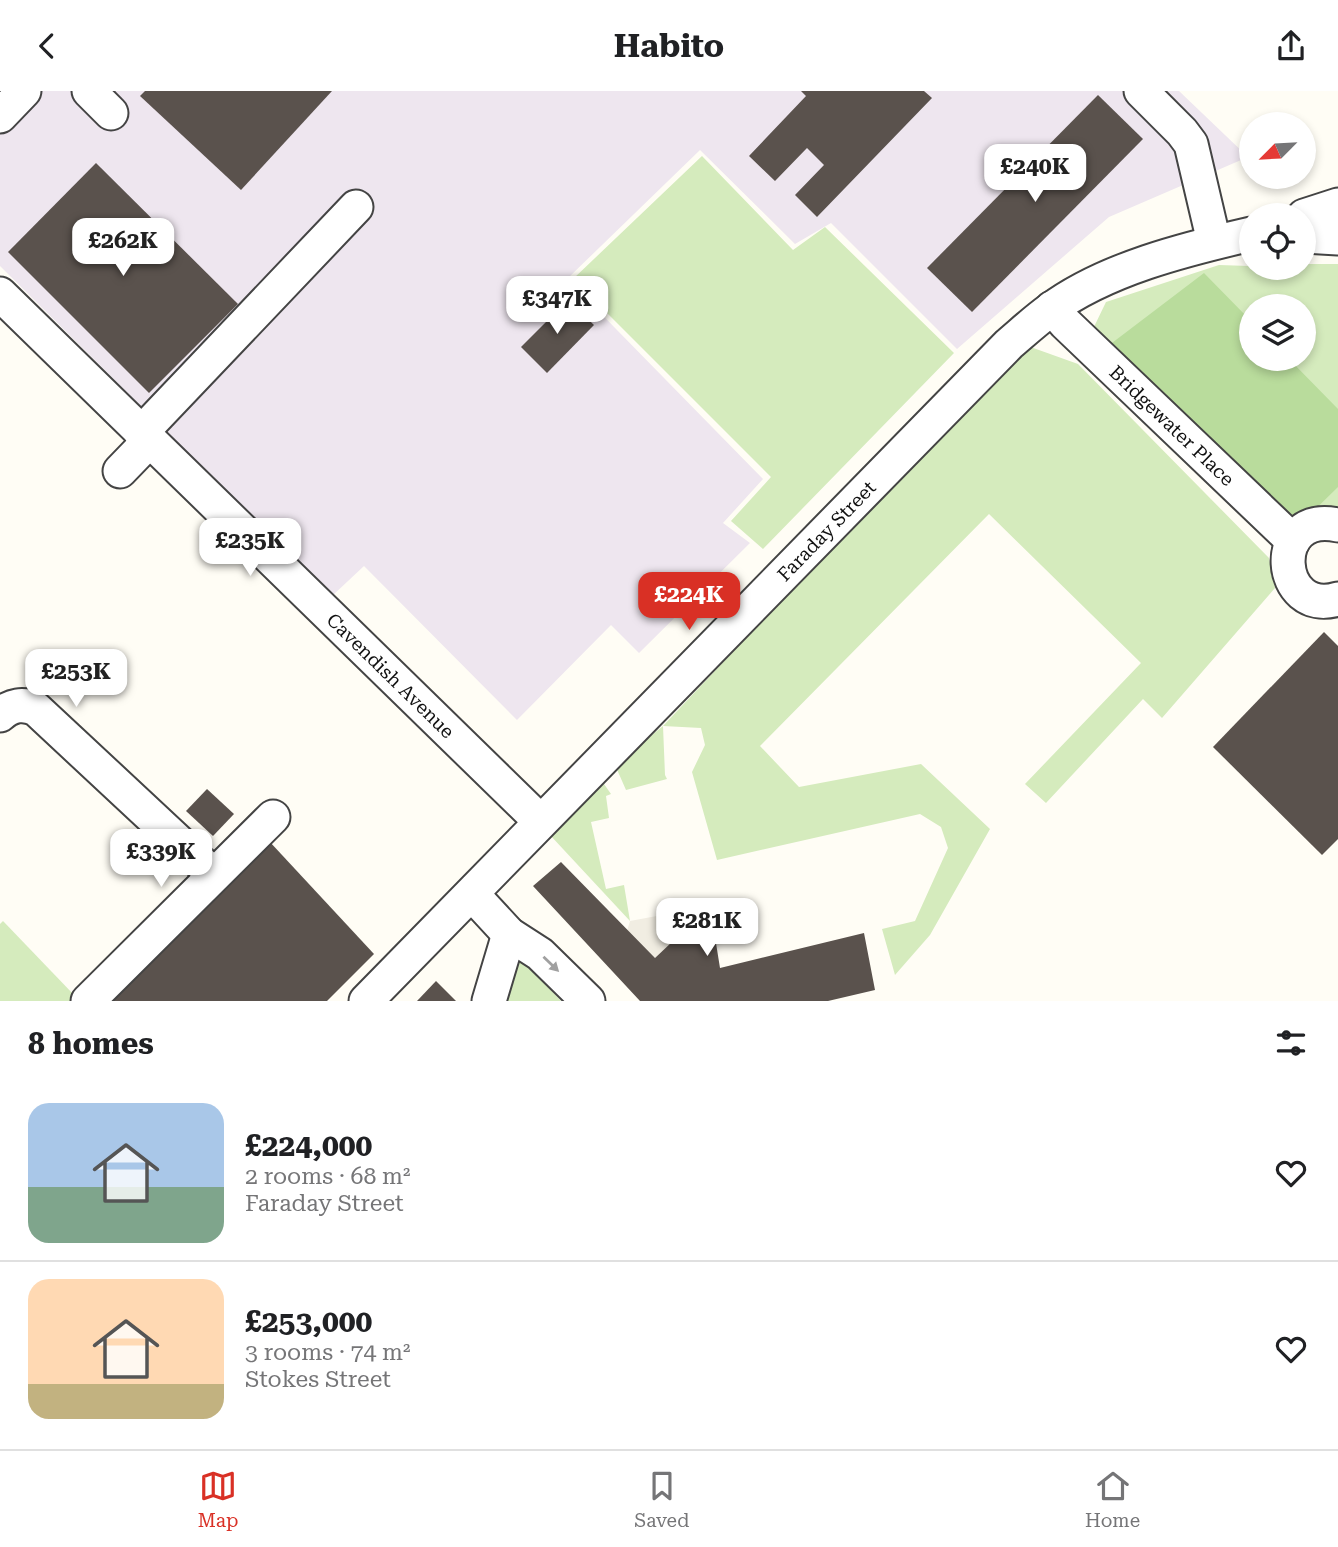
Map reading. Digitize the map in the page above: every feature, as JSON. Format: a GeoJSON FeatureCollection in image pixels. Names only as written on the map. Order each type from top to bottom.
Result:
{"type":"FeatureCollection","features":[{"type":"Feature","properties":{"kind":"street"},"geometry":{"type":"LineString","coordinates":[[0,116],[24,91]]}},
{"type":"Feature","properties":{"kind":"street"},"geometry":{"type":"LineString","coordinates":[[1141,91],[1182,132],[1191,145],[1213,243]]}},
{"type":"Feature","properties":{"kind":"street"},"geometry":{"type":"LineString","coordinates":[[1316,212],[1338,205]]}},
{"type":"Feature","properties":{"kind":"street"},"geometry":{"type":"LineString","coordinates":[[120,471],[145,437],[356,207]]}},
{"type":"Feature","properties":{"kind":"street","name":"Faraday Street"},"geometry":{"type":"LineString","coordinates":[[366,1001],[1009,344],[1052,308],[1111,275],[1239,237]]}},
{"type":"Feature","properties":{"kind":"street"},"geometry":{"type":"LineString","coordinates":[[1316,237],[1338,238]]}},
{"type":"Feature","properties":{"kind":"street","name":"Cavendish Avenue"},"geometry":{"type":"LineString","coordinates":[[0,295],[540,821]]}},
{"type":"Feature","properties":{"kind":"street","name":"Bridgewater Place"},"geometry":{"type":"LineString","coordinates":[[1052,308],[1293,541]]}},
{"type":"Feature","properties":{"kind":"street"},"geometry":{"type":"LineString","coordinates":[[1338,525],[1314,525],[1302,531],[1293,541],[1287,566],[1297,589],[1307,597],[1319,601],[1338,599]]}},
{"type":"Feature","properties":{"kind":"street"},"geometry":{"type":"LineString","coordinates":[[0,716],[16,706],[27,705],[36,709],[214,875]]}},
{"type":"Feature","properties":{"kind":"street"},"geometry":{"type":"LineString","coordinates":[[88,1001],[273,817]]}},
{"type":"Feature","properties":{"kind":"street"},"geometry":{"type":"LineString","coordinates":[[472,894],[509,934],[540,954],[588,1001]]}},
{"type":"Feature","properties":{"kind":"street"},"geometry":{"type":"LineString","coordinates":[[489,1001],[509,934]]}},
{"type":"Feature","properties":{"kind":"shaded area"},"geometry":{"type":"Polygon","coordinates":[[[0,91],[1179,91],[1239,148],[1239,161],[1109,217],[957,349],[831,223],[795,244],[700,150],[567,279],[763,479],[723,523],[750,543],[639,653],[611,625],[517,720],[364,566],[332,596],[0,266],[0,91]]]}},
{"type":"Feature","properties":{"kind":"shaded area"},"geometry":{"type":"Polygon","coordinates":[[[710,906],[655,958],[627,931],[630,921],[710,906]]]}},
{"type":"Feature","properties":{"kind":"green space"},"geometry":{"type":"Polygon","coordinates":[[[702,156],[793,250],[825,227],[954,353],[763,549],[731,521],[771,477],[573,279],[702,156]]]}},
{"type":"Feature","properties":{"kind":"green space"},"geometry":{"type":"Polygon","coordinates":[[[1316,264],[1338,264],[1338,532],[1092,331],[1106,302],[1219,265],[1239,266],[1239,280],[1316,280],[1316,264]]]}},
{"type":"Feature","properties":{"kind":"green space"},"geometry":{"type":"Polygon","coordinates":[[[1204,273],[1239,309],[1239,371],[1301,371],[1338,409],[1338,487],[1292,532],[1108,346],[1204,273]]]}},
{"type":"Feature","properties":{"kind":"green space"},"geometry":{"type":"Polygon","coordinates":[[[1025,345],[1078,364],[1269,558],[1275,588],[1162,718],[1143,699],[1046,803],[1025,784],[1141,663],[989,514],[760,746],[799,787],[921,764],[990,829],[930,935],[895,975],[882,929],[915,921],[948,848],[941,827],[920,814],[717,860],[692,772],[705,745],[701,728],[663,726],[985,384],[1025,345]]]}},
{"type":"Feature","properties":{"kind":"green space"},"geometry":{"type":"Polygon","coordinates":[[[663,726],[667,779],[626,790],[615,765],[663,726]]]}},
{"type":"Feature","properties":{"kind":"green space"},"geometry":{"type":"Polygon","coordinates":[[[604,784],[611,794],[606,796],[609,818],[591,822],[606,889],[624,885],[630,921],[550,835],[604,784]]]}},
{"type":"Feature","properties":{"kind":"green space"},"geometry":{"type":"Polygon","coordinates":[[[3,921],[75,996],[70,1001],[0,1001],[0,924],[3,921]]]}},
{"type":"Feature","properties":{"kind":"green space"},"geometry":{"type":"Polygon","coordinates":[[[515,957],[534,972],[561,1001],[493,1001],[515,957]]]}},
{"type":"Feature","properties":{"kind":"building"},"geometry":{"type":"Polygon","coordinates":[[[145,91],[332,91],[241,190],[140,96],[145,91]]]}},
{"type":"Feature","properties":{"kind":"building"},"geometry":{"type":"Polygon","coordinates":[[[801,91],[924,91],[932,98],[817,217],[795,195],[824,165],[807,148],[775,181],[749,156],[806,96],[801,91]]]}},
{"type":"Feature","properties":{"kind":"building"},"geometry":{"type":"Polygon","coordinates":[[[1098,95],[1143,139],[972,312],[927,268],[1098,95]]]}},
{"type":"Feature","properties":{"kind":"building"},"geometry":{"type":"Polygon","coordinates":[[[96,163],[238,304],[149,393],[8,252],[96,163]]]}},
{"type":"Feature","properties":{"kind":"building"},"geometry":{"type":"Polygon","coordinates":[[[568,300],[594,325],[547,373],[521,347],[568,300]]]}},
{"type":"Feature","properties":{"kind":"building"},"geometry":{"type":"Polygon","coordinates":[[[1324,632],[1338,646],[1338,839],[1322,855],[1213,747],[1324,632]]]}},
{"type":"Feature","properties":{"kind":"building"},"geometry":{"type":"Polygon","coordinates":[[[207,789],[234,814],[213,836],[186,811],[207,789]]]}},
{"type":"Feature","properties":{"kind":"building"},"geometry":{"type":"Polygon","coordinates":[[[269,841],[374,954],[327,1001],[112,1001],[110,999],[269,841]]]}},
{"type":"Feature","properties":{"kind":"building"},"geometry":{"type":"Polygon","coordinates":[[[561,862],[655,958],[710,906],[720,968],[864,933],[875,990],[828,1001],[640,1001],[533,886],[561,862]]]}},
{"type":"Feature","properties":{"kind":"building"},"geometry":{"type":"Polygon","coordinates":[[[436,981],[456,1001],[417,1001],[436,981]]]}}]}
